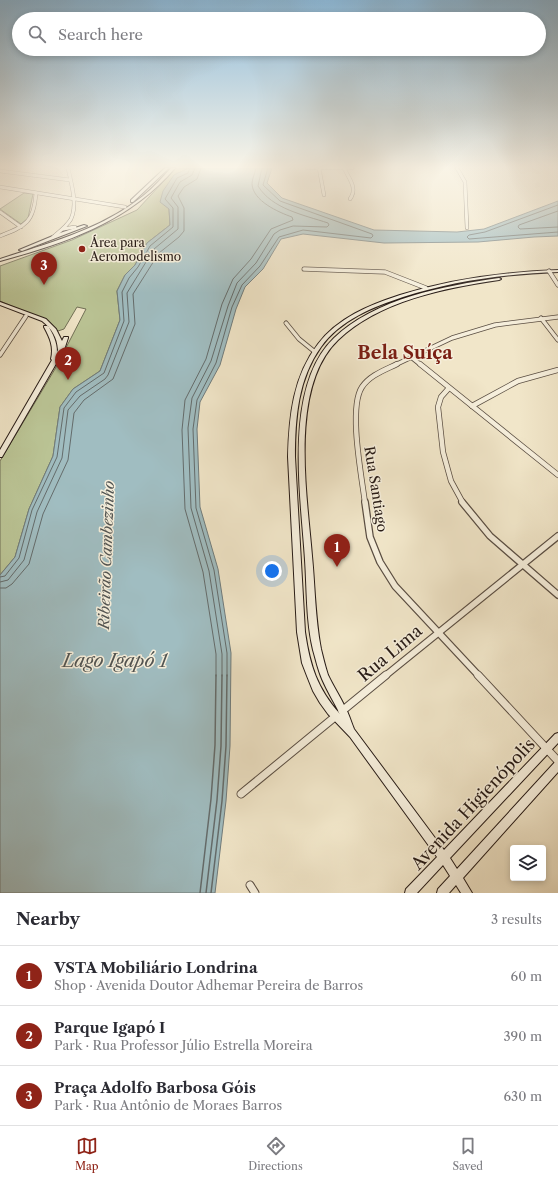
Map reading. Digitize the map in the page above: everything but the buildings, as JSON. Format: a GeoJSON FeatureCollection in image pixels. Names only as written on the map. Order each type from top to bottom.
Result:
{"type":"FeatureCollection","features":[{"type":"Feature","properties":{"kind":"street"},"geometry":{"type":"LineString","coordinates":[[0,236],[21,227],[32,218],[35,210]]}},
{"type":"Feature","properties":{"kind":"street"},"geometry":{"type":"LineString","coordinates":[[60,232],[71,219],[73,210]]}},
{"type":"Feature","properties":{"kind":"street"},"geometry":{"type":"LineString","coordinates":[[0,256],[76,228],[87,226],[121,210]]}},
{"type":"Feature","properties":{"kind":"street"},"geometry":{"type":"LineString","coordinates":[[0,260],[101,224],[123,210]]}},
{"type":"Feature","properties":{"kind":"street"},"geometry":{"type":"LineString","coordinates":[[466,210],[467,228]]}},
{"type":"Feature","properties":{"kind":"street"},"geometry":{"type":"LineString","coordinates":[[0,212],[21,227]]}},
{"type":"Feature","properties":{"kind":"street"},"geometry":{"type":"LineString","coordinates":[[71,219],[76,228],[75,234]]}},
{"type":"Feature","properties":{"kind":"street"},"geometry":{"type":"LineString","coordinates":[[53,237],[69,227],[76,228]]}},
{"type":"Feature","properties":{"kind":"street"},"geometry":{"type":"LineString","coordinates":[[304,269],[385,272],[429,290]]}},
{"type":"Feature","properties":{"kind":"street"},"geometry":{"type":"LineString","coordinates":[[467,893],[444,858],[353,734],[335,717],[313,683],[303,655],[291,456],[296,407],[306,368],[315,352],[334,330],[358,314],[397,298],[438,288],[486,279],[553,274],[558,271]]}},
{"type":"Feature","properties":{"kind":"street"},"geometry":{"type":"LineString","coordinates":[[553,274],[558,285]]}},
{"type":"Feature","properties":{"kind":"street"},"geometry":{"type":"LineString","coordinates":[[353,734],[343,711],[324,677],[317,649],[313,621],[301,437],[312,380],[318,364],[327,349],[341,334],[364,318],[429,290]]}},
{"type":"Feature","properties":{"kind":"street"},"geometry":{"type":"LineString","coordinates":[[0,303],[44,320],[58,336],[60,350]]}},
{"type":"Feature","properties":{"kind":"street"},"geometry":{"type":"LineString","coordinates":[[0,307],[36,320],[58,336]]}},
{"type":"Feature","properties":{"kind":"street"},"geometry":{"type":"LineString","coordinates":[[26,316],[44,320]]}},
{"type":"Feature","properties":{"kind":"street"},"geometry":{"type":"LineString","coordinates":[[0,355],[26,316]]}},
{"type":"Feature","properties":{"kind":"street","name":"Rua Santiago"},"geometry":{"type":"LineString","coordinates":[[558,317],[495,325],[459,336],[411,357],[373,376],[361,388],[356,409],[356,438],[370,537],[380,562],[395,586],[558,761]]}},
{"type":"Feature","properties":{"kind":"street"},"geometry":{"type":"LineString","coordinates":[[541,318],[558,340]]}},
{"type":"Feature","properties":{"kind":"street"},"geometry":{"type":"LineString","coordinates":[[286,323],[299,339],[315,352]]}},
{"type":"Feature","properties":{"kind":"street"},"geometry":{"type":"LineString","coordinates":[[46,327],[56,347],[54,360]]}},
{"type":"Feature","properties":{"kind":"street"},"geometry":{"type":"LineString","coordinates":[[334,330],[341,334]]}},
{"type":"Feature","properties":{"kind":"street"},"geometry":{"type":"LineString","coordinates":[[0,455],[22,420],[66,338]]}},
{"type":"Feature","properties":{"kind":"street"},"geometry":{"type":"LineString","coordinates":[[411,357],[558,475]]}},
{"type":"Feature","properties":{"kind":"street"},"geometry":{"type":"LineString","coordinates":[[472,406],[518,381],[558,370]]}},
{"type":"Feature","properties":{"kind":"street"},"geometry":{"type":"LineString","coordinates":[[449,388],[441,394],[438,403],[444,460],[458,495],[473,517],[493,539],[558,596]]}},
{"type":"Feature","properties":{"kind":"street"},"geometry":{"type":"LineString","coordinates":[[296,407],[306,409]]}},
{"type":"Feature","properties":{"kind":"street"},"geometry":{"type":"LineString","coordinates":[[295,523],[306,523]]}},
{"type":"Feature","properties":{"kind":"street","name":"Rua Lima"},"geometry":{"type":"LineString","coordinates":[[241,794],[437,632],[558,536]]}},
{"type":"Feature","properties":{"kind":"street"},"geometry":{"type":"LineString","coordinates":[[313,683],[320,683],[324,677]]}},
{"type":"Feature","properties":{"kind":"street","name":"Avenida Higienópolis"},"geometry":{"type":"LineString","coordinates":[[410,893],[558,737]]}},
{"type":"Feature","properties":{"kind":"street"},"geometry":{"type":"LineString","coordinates":[[442,893],[558,765]]}},
{"type":"Feature","properties":{"kind":"street"},"geometry":{"type":"LineString","coordinates":[[250,885],[255,893]]}},
{"type":"Feature","properties":{"kind":"green space"},"geometry":{"type":"Polygon","coordinates":[[[1,210],[30,210],[28,218],[21,224],[1,210]]]}},
{"type":"Feature","properties":{"kind":"green space"},"geometry":{"type":"Polygon","coordinates":[[[137,210],[169,210],[170,225],[147,243],[135,265],[125,275],[117,291],[120,320],[100,371],[73,389],[60,407],[53,456],[29,509],[15,557],[0,575],[0,461],[55,369],[86,309],[77,307],[64,329],[58,331],[44,320],[0,301],[0,266],[72,240],[137,210]]]}},
{"type":"Feature","properties":{"kind":"water","name":"Lago Igapó 1"},"geometry":{"type":"Polygon","coordinates":[[[169,210],[316,210],[374,230],[457,232],[484,229],[535,210],[558,210],[558,236],[478,242],[384,243],[303,234],[281,239],[263,269],[245,287],[236,309],[220,365],[200,402],[197,429],[200,507],[218,569],[231,653],[230,746],[226,801],[215,893],[0,893],[0,575],[15,557],[29,509],[53,456],[60,407],[73,389],[100,371],[120,320],[117,291],[125,275],[135,265],[147,243],[170,225],[169,210]]]}},
{"type":"Feature","properties":{"kind":"place","name":"Área para Aeromodelismo"},"geometry":{"type":"Point","coordinates":[82,249]}},
{"type":"Feature","properties":{"kind":"place","name":"Praça Adolfo Barbosa Góis"},"geometry":{"type":"Point","coordinates":[44,285]}},
{"type":"Feature","properties":{"kind":"place","name":"Parque Igapó I"},"geometry":{"type":"Point","coordinates":[68,380]}},
{"type":"Feature","properties":{"kind":"place","name":"VSTA Mobiliário Londrina"},"geometry":{"type":"Point","coordinates":[337,567]}},
{"type":"Feature","properties":{"kind":"district","name":"Bela Suíça"},"geometry":{"type":"Point","coordinates":[405,353]}},
{"type":"Feature","properties":{"kind":"water label","name":"Ribeirão Cambezinho"},"geometry":{"type":"Point","coordinates":[106,555]}}]}
